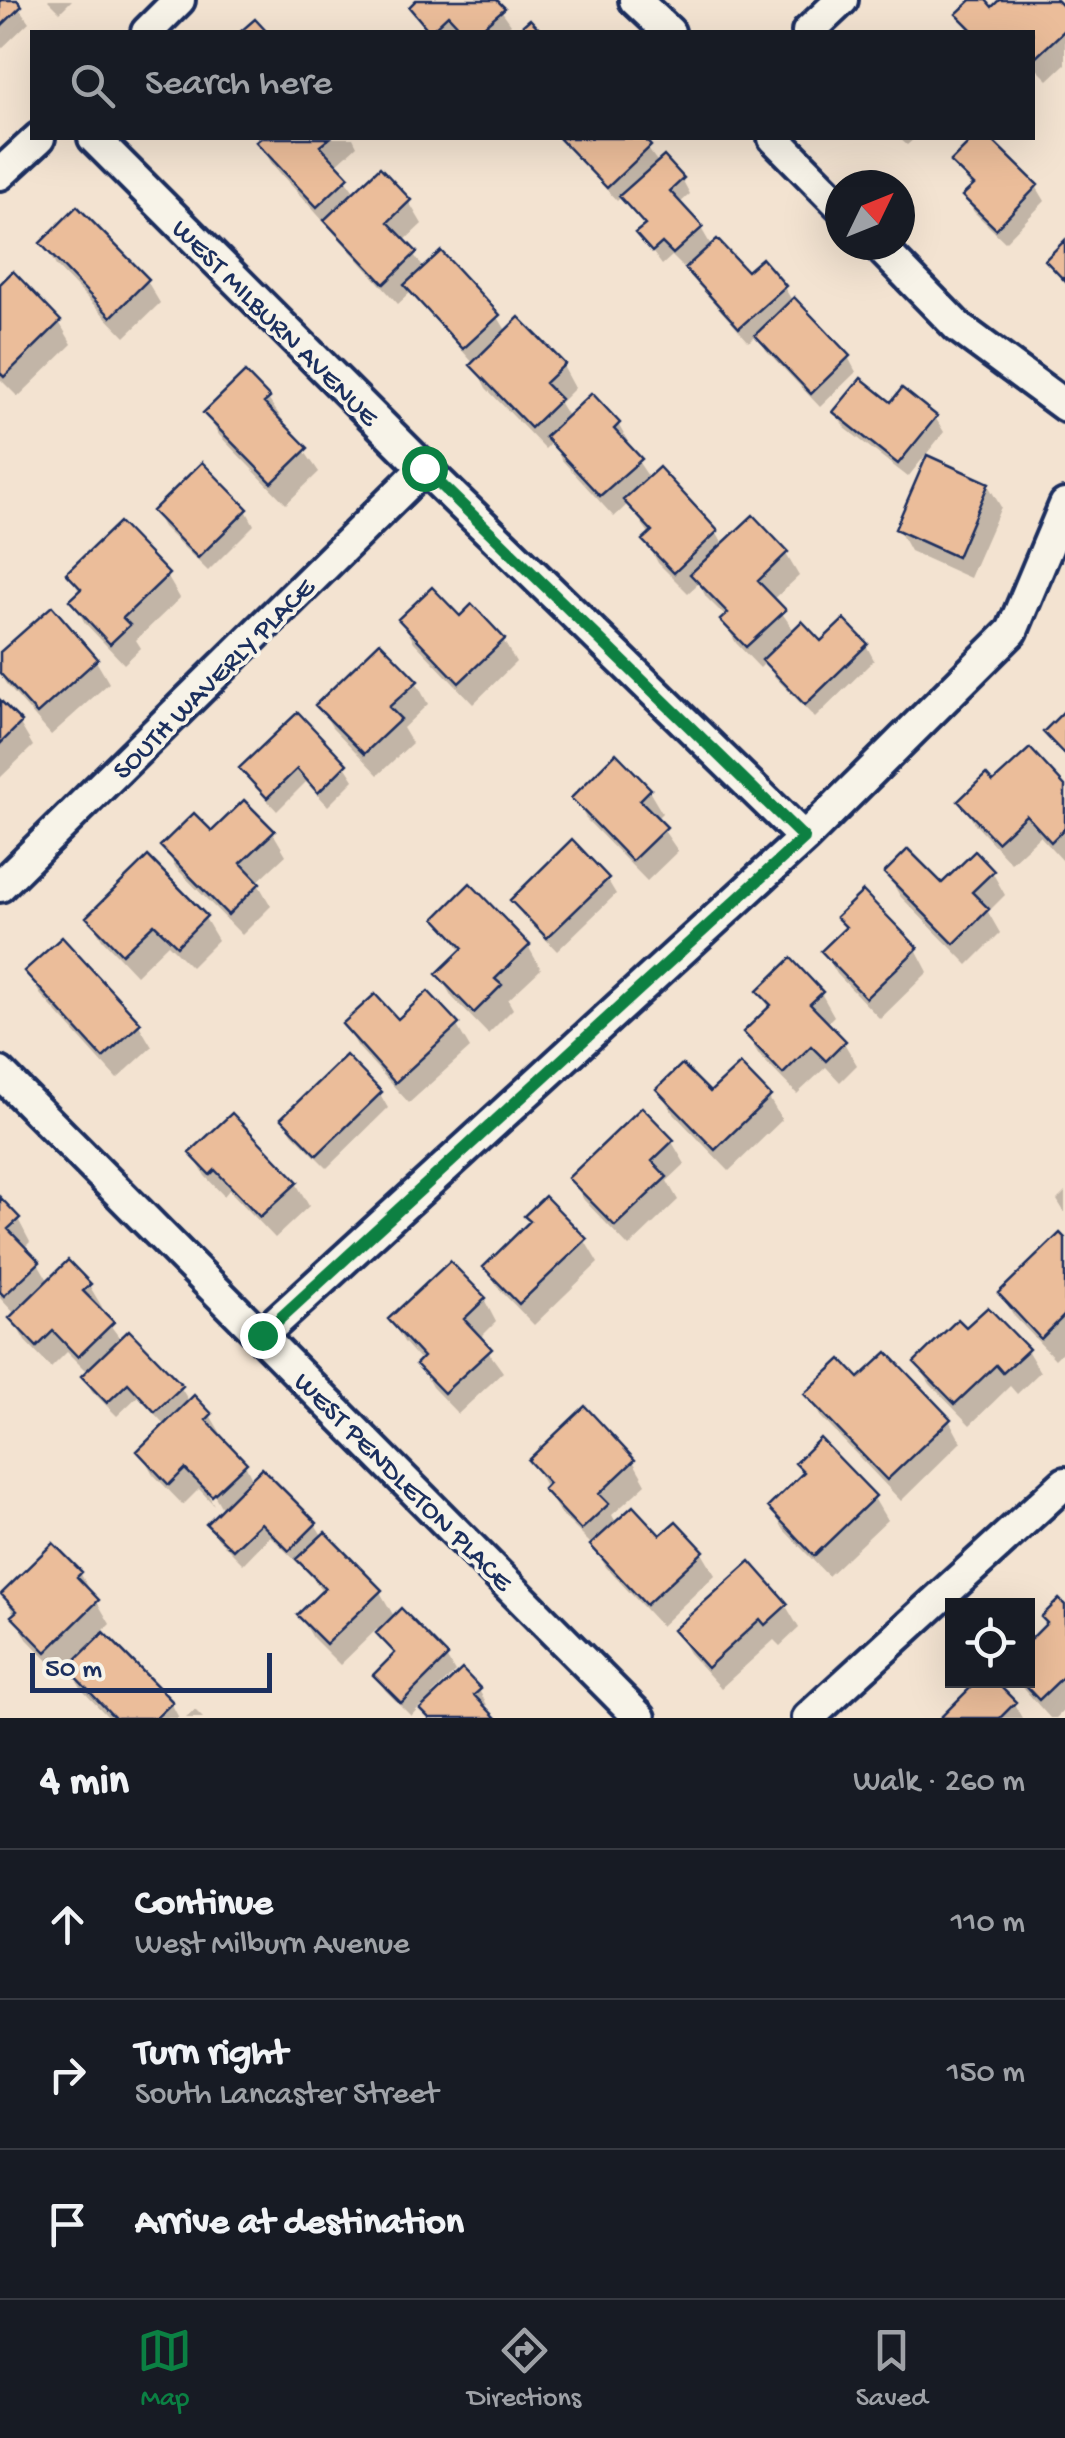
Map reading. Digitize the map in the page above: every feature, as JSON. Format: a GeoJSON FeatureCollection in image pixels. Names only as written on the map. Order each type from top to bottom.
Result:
{"type":"FeatureCollection","features":[{"type":"Feature","properties":{"kind":"street"},"geometry":{"type":"LineString","coordinates":[[148,30],[180,0]]}},
{"type":"Feature","properties":{"kind":"street"},"geometry":{"type":"LineString","coordinates":[[636,0],[667,30]]}},
{"type":"Feature","properties":{"kind":"street"},"geometry":{"type":"LineString","coordinates":[[810,30],[842,0]]}},
{"type":"Feature","properties":{"kind":"street"},"geometry":{"type":"LineString","coordinates":[[0,174],[37,140]]}},
{"type":"Feature","properties":{"kind":"street","name":"WEST MILBURN AVENUE"},"geometry":{"type":"LineString","coordinates":[[96,140],[424,468],[804,838]]}},
{"type":"Feature","properties":{"kind":"street"},"geometry":{"type":"LineString","coordinates":[[776,140],[825,191]]}},
{"type":"Feature","properties":{"kind":"street"},"geometry":{"type":"LineString","coordinates":[[892,260],[958,328],[1065,406]]}},
{"type":"Feature","properties":{"kind":"street","name":"SOUTH WAVERLY PLACE"},"geometry":{"type":"LineString","coordinates":[[0,886],[424,468]]}},
{"type":"Feature","properties":{"kind":"street"},"geometry":{"type":"LineString","coordinates":[[262,1335],[804,838],[1012,631],[1065,505]]}},
{"type":"Feature","properties":{"kind":"street","name":"WEST PENDLETON PLACE"},"geometry":{"type":"LineString","coordinates":[[0,1074],[640,1718]]}},
{"type":"Feature","properties":{"kind":"street"},"geometry":{"type":"LineString","coordinates":[[808,1718],[1065,1483]]}},
{"type":"Feature","properties":{"kind":"building"},"geometry":{"type":"Polygon","coordinates":[[[0,0],[17,0],[22,6],[0,27],[0,0]]]}},
{"type":"Feature","properties":{"kind":"building"},"geometry":{"type":"Polygon","coordinates":[[[416,0],[497,0],[505,8],[479,30],[462,30],[448,15],[428,30],[409,7],[416,0]]]}},
{"type":"Feature","properties":{"kind":"building"},"geometry":{"type":"Polygon","coordinates":[[[971,0],[986,0],[992,7],[999,0],[1057,0],[1065,8],[1065,30],[1035,58],[1035,30],[972,30],[956,14],[971,0]]]}},
{"type":"Feature","properties":{"kind":"building"},"geometry":{"type":"Polygon","coordinates":[[[255,19],[265,30],[242,30],[255,19]]]}},
{"type":"Feature","properties":{"kind":"building"},"geometry":{"type":"Polygon","coordinates":[[[530,19],[540,30],[517,30],[530,19]]]}},
{"type":"Feature","properties":{"kind":"building"},"geometry":{"type":"Polygon","coordinates":[[[328,140],[320,146],[349,177],[317,207],[256,142],[328,140]]]}},
{"type":"Feature","properties":{"kind":"building"},"geometry":{"type":"Polygon","coordinates":[[[561,140],[646,140],[651,146],[607,188],[561,140]]]}},
{"type":"Feature","properties":{"kind":"building"},"geometry":{"type":"Polygon","coordinates":[[[972,140],[992,140],[1038,185],[996,229],[962,196],[974,185],[950,162],[972,140]]]}},
{"type":"Feature","properties":{"kind":"building"},"geometry":{"type":"Polygon","coordinates":[[[664,156],[684,178],[670,191],[703,227],[673,254],[662,243],[652,252],[635,233],[645,225],[619,196],[664,156]]]}},
{"type":"Feature","properties":{"kind":"building"},"geometry":{"type":"Polygon","coordinates":[[[380,167],[411,200],[388,222],[417,252],[384,284],[324,220],[380,167]]]}},
{"type":"Feature","properties":{"kind":"building"},"geometry":{"type":"Polygon","coordinates":[[[77,206],[149,279],[111,317],[40,243],[77,206]]]}},
{"type":"Feature","properties":{"kind":"building"},"geometry":{"type":"Polygon","coordinates":[[[717,239],[747,271],[762,258],[786,286],[739,328],[685,268],[717,239]]]}},
{"type":"Feature","properties":{"kind":"building"},"geometry":{"type":"Polygon","coordinates":[[[1065,240],[1065,281],[1045,260],[1065,240]]]}},
{"type":"Feature","properties":{"kind":"building"},"geometry":{"type":"Polygon","coordinates":[[[441,251],[500,315],[463,349],[404,285],[441,251]]]}},
{"type":"Feature","properties":{"kind":"building"},"geometry":{"type":"Polygon","coordinates":[[[13,271],[61,321],[4,377],[0,373],[0,284],[13,271]]]}},
{"type":"Feature","properties":{"kind":"building"},"geometry":{"type":"Polygon","coordinates":[[[794,297],[850,356],[811,394],[755,335],[794,297]]]}},
{"type":"Feature","properties":{"kind":"building"},"geometry":{"type":"Polygon","coordinates":[[[519,317],[565,364],[545,383],[561,399],[531,428],[470,365],[519,317]]]}},
{"type":"Feature","properties":{"kind":"building"},"geometry":{"type":"Polygon","coordinates":[[[245,372],[270,398],[264,403],[308,448],[272,483],[203,413],[245,372]]]}},
{"type":"Feature","properties":{"kind":"building"},"geometry":{"type":"Polygon","coordinates":[[[861,378],[891,402],[902,388],[937,416],[898,464],[833,412],[861,378]]]}},
{"type":"Feature","properties":{"kind":"building"},"geometry":{"type":"Polygon","coordinates":[[[592,393],[620,423],[614,429],[642,459],[600,496],[545,437],[592,393]]]}},
{"type":"Feature","properties":{"kind":"building"},"geometry":{"type":"Polygon","coordinates":[[[927,455],[989,483],[957,557],[895,529],[927,455]]]}},
{"type":"Feature","properties":{"kind":"building"},"geometry":{"type":"Polygon","coordinates":[[[202,462],[248,509],[198,558],[152,511],[202,462]]]}},
{"type":"Feature","properties":{"kind":"building"},"geometry":{"type":"Polygon","coordinates":[[[659,467],[718,531],[674,573],[642,540],[652,531],[623,500],[659,467]]]}},
{"type":"Feature","properties":{"kind":"building"},"geometry":{"type":"Polygon","coordinates":[[[753,515],[788,552],[758,581],[786,610],[746,647],[720,620],[728,613],[690,574],[753,515]]]}},
{"type":"Feature","properties":{"kind":"building"},"geometry":{"type":"Polygon","coordinates":[[[119,522],[169,574],[123,618],[130,625],[110,644],[69,600],[81,589],[66,573],[119,522]]]}},
{"type":"Feature","properties":{"kind":"building"},"geometry":{"type":"Polygon","coordinates":[[[432,587],[460,616],[472,604],[505,639],[459,683],[398,619],[432,587]]]}},
{"type":"Feature","properties":{"kind":"building"},"geometry":{"type":"Polygon","coordinates":[[[52,606],[98,659],[37,714],[0,673],[0,652],[52,606]]]}},
{"type":"Feature","properties":{"kind":"building"},"geometry":{"type":"Polygon","coordinates":[[[844,619],[868,644],[805,705],[762,660],[802,621],[821,641],[844,619]]]}},
{"type":"Feature","properties":{"kind":"building"},"geometry":{"type":"Polygon","coordinates":[[[380,642],[418,681],[389,707],[401,719],[364,754],[315,705],[380,642]]]}},
{"type":"Feature","properties":{"kind":"building"},"geometry":{"type":"Polygon","coordinates":[[[0,700],[22,722],[0,744],[0,700]]]}},
{"type":"Feature","properties":{"kind":"building"},"geometry":{"type":"Polygon","coordinates":[[[1065,710],[1065,755],[1043,732],[1065,710]]]}},
{"type":"Feature","properties":{"kind":"building"},"geometry":{"type":"Polygon","coordinates":[[[298,712],[347,764],[318,793],[297,769],[267,798],[239,768],[298,712]]]}},
{"type":"Feature","properties":{"kind":"building"},"geometry":{"type":"Polygon","coordinates":[[[1030,748],[1065,786],[1065,828],[1051,842],[1026,815],[997,842],[958,801],[986,774],[993,782],[1030,748]]]}},
{"type":"Feature","properties":{"kind":"building"},"geometry":{"type":"Polygon","coordinates":[[[616,753],[651,789],[640,800],[667,827],[632,861],[571,798],[616,753]]]}},
{"type":"Feature","properties":{"kind":"building"},"geometry":{"type":"Polygon","coordinates":[[[244,800],[275,831],[241,863],[260,883],[228,915],[160,846],[194,813],[212,831],[244,800]]]}},
{"type":"Feature","properties":{"kind":"building"},"geometry":{"type":"Polygon","coordinates":[[[572,839],[609,878],[547,938],[510,900],[572,839]]]}},
{"type":"Feature","properties":{"kind":"building"},"geometry":{"type":"Polygon","coordinates":[[[908,849],[942,883],[975,851],[994,871],[972,892],[989,909],[954,944],[884,873],[908,849]]]}},
{"type":"Feature","properties":{"kind":"building"},"geometry":{"type":"Polygon","coordinates":[[[148,856],[207,916],[177,946],[154,924],[122,954],[86,917],[148,856]]]}},
{"type":"Feature","properties":{"kind":"building"},"geometry":{"type":"Polygon","coordinates":[[[470,883],[530,945],[495,979],[502,985],[474,1013],[436,974],[463,948],[435,918],[470,883]]]}},
{"type":"Feature","properties":{"kind":"building"},"geometry":{"type":"Polygon","coordinates":[[[863,891],[918,948],[866,998],[821,951],[846,927],[836,917],[863,891]]]}},
{"type":"Feature","properties":{"kind":"building"},"geometry":{"type":"Polygon","coordinates":[[[62,937],[141,1023],[103,1058],[24,971],[62,937]]]}},
{"type":"Feature","properties":{"kind":"building"},"geometry":{"type":"Polygon","coordinates":[[[791,958],[823,992],[810,1004],[846,1041],[826,1061],[811,1046],[783,1074],[743,1032],[771,1005],[757,991],[791,958]]]}},
{"type":"Feature","properties":{"kind":"building"},"geometry":{"type":"Polygon","coordinates":[[[428,991],[459,1024],[395,1083],[342,1024],[375,994],[398,1019],[428,991]]]}},
{"type":"Feature","properties":{"kind":"building"},"geometry":{"type":"Polygon","coordinates":[[[346,1055],[382,1092],[317,1155],[281,1118],[346,1055]]]}},
{"type":"Feature","properties":{"kind":"building"},"geometry":{"type":"Polygon","coordinates":[[[682,1064],[710,1092],[740,1064],[771,1096],[715,1150],[656,1089],[682,1064]]]}},
{"type":"Feature","properties":{"kind":"building"},"geometry":{"type":"Polygon","coordinates":[[[642,1107],[674,1140],[652,1161],[667,1177],[615,1226],[568,1178],[642,1107]]]}},
{"type":"Feature","properties":{"kind":"building"},"geometry":{"type":"Polygon","coordinates":[[[232,1113],[298,1182],[260,1217],[215,1170],[210,1175],[189,1153],[232,1113]]]}},
{"type":"Feature","properties":{"kind":"building"},"geometry":{"type":"Polygon","coordinates":[[[545,1196],[587,1239],[519,1304],[483,1267],[530,1221],[524,1216],[545,1196]]]}},
{"type":"Feature","properties":{"kind":"building"},"geometry":{"type":"Polygon","coordinates":[[[0,1197],[20,1218],[8,1229],[40,1262],[4,1296],[0,1292],[0,1197]]]}},
{"type":"Feature","properties":{"kind":"building"},"geometry":{"type":"Polygon","coordinates":[[[1060,1233],[1065,1238],[1065,1315],[1041,1339],[998,1293],[1060,1233]]]}},
{"type":"Feature","properties":{"kind":"building"},"geometry":{"type":"Polygon","coordinates":[[[68,1260],[91,1284],[83,1291],[114,1322],[78,1357],[53,1331],[37,1347],[9,1318],[68,1260]]]}},
{"type":"Feature","properties":{"kind":"building"},"geometry":{"type":"Polygon","coordinates":[[[450,1261],[486,1298],[464,1319],[492,1349],[444,1393],[416,1364],[423,1357],[388,1319],[450,1261]]]}},
{"type":"Feature","properties":{"kind":"building"},"geometry":{"type":"Polygon","coordinates":[[[988,1307],[1029,1349],[1003,1373],[996,1365],[955,1404],[914,1362],[958,1319],[966,1327],[988,1307]]]}},
{"type":"Feature","properties":{"kind":"building"},"geometry":{"type":"Polygon","coordinates":[[[129,1330],[183,1386],[155,1412],[128,1383],[107,1403],[81,1376],[129,1330]]]}},
{"type":"Feature","properties":{"kind":"building"},"geometry":{"type":"Polygon","coordinates":[[[887,1352],[951,1419],[887,1480],[804,1394],[841,1359],[859,1378],[887,1352]]]}},
{"type":"Feature","properties":{"kind":"building"},"geometry":{"type":"Polygon","coordinates":[[[194,1395],[212,1414],[206,1420],[247,1463],[212,1496],[185,1469],[169,1485],[137,1451],[194,1395]]]}},
{"type":"Feature","properties":{"kind":"building"},"geometry":{"type":"Polygon","coordinates":[[[585,1406],[635,1460],[599,1494],[609,1504],[581,1530],[543,1489],[549,1483],[528,1460],[585,1406]]]}},
{"type":"Feature","properties":{"kind":"building"},"geometry":{"type":"Polygon","coordinates":[[[820,1438],[876,1496],[814,1556],[768,1507],[804,1472],[795,1463],[820,1438]]]}},
{"type":"Feature","properties":{"kind":"building"},"geometry":{"type":"Polygon","coordinates":[[[262,1468],[317,1523],[289,1551],[261,1523],[233,1550],[206,1524],[262,1468]]]}},
{"type":"Feature","properties":{"kind":"building"},"geometry":{"type":"Polygon","coordinates":[[[633,1506],[660,1535],[676,1521],[704,1551],[646,1605],[590,1545],[633,1506]]]}},
{"type":"Feature","properties":{"kind":"building"},"geometry":{"type":"Polygon","coordinates":[[[325,1532],[382,1590],[326,1644],[297,1615],[325,1588],[296,1559],[325,1532]]]}},
{"type":"Feature","properties":{"kind":"building"},"geometry":{"type":"Polygon","coordinates":[[[53,1543],[82,1572],[77,1577],[99,1600],[46,1652],[11,1616],[17,1611],[1,1594],[53,1543]]]}},
{"type":"Feature","properties":{"kind":"building"},"geometry":{"type":"Polygon","coordinates":[[[750,1561],[788,1604],[765,1625],[760,1619],[707,1668],[673,1630],[750,1561]]]}},
{"type":"Feature","properties":{"kind":"building"},"geometry":{"type":"Polygon","coordinates":[[[1059,1599],[1065,1605],[1065,1675],[1039,1700],[1028,1688],[1035,1688],[1035,1635],[1047,1623],[1041,1617],[1059,1599]]]}},
{"type":"Feature","properties":{"kind":"building"},"geometry":{"type":"Polygon","coordinates":[[[401,1608],[448,1656],[401,1703],[373,1675],[395,1653],[376,1633],[401,1608]]]}},
{"type":"Feature","properties":{"kind":"building"},"geometry":{"type":"Polygon","coordinates":[[[104,1632],[173,1702],[156,1718],[115,1718],[67,1668],[104,1632]]]}},
{"type":"Feature","properties":{"kind":"building"},"geometry":{"type":"Polygon","coordinates":[[[462,1669],[481,1689],[474,1695],[496,1718],[429,1718],[420,1709],[462,1669]]]}},
{"type":"Feature","properties":{"kind":"building"},"geometry":{"type":"Polygon","coordinates":[[[970,1688],[1002,1688],[1016,1702],[1000,1718],[940,1718],[970,1688]]]}},
{"type":"Feature","properties":{"kind":"route"},"geometry":{"type":"LineString","coordinates":[[262,1335],[804,838],[424,468]]}}]}
